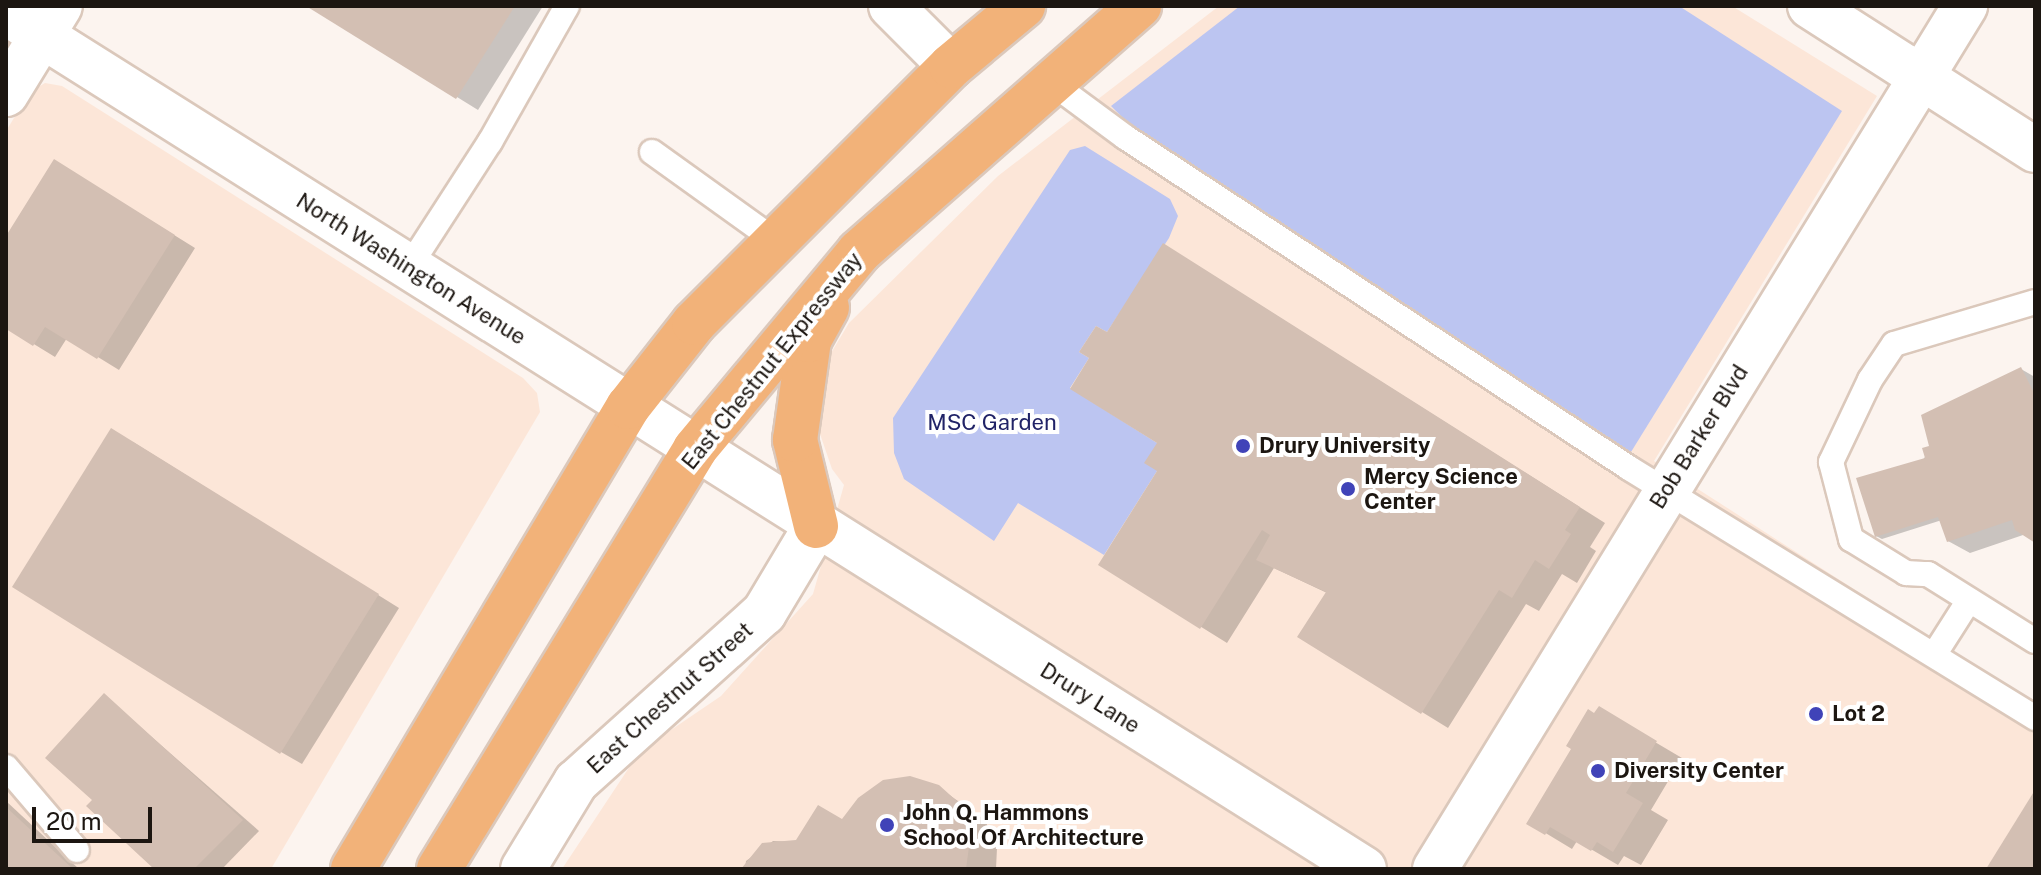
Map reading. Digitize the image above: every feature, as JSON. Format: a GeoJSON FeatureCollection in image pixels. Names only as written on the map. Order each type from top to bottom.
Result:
{"type":"FeatureCollection","features":[{"type":"Feature","properties":{"kind":"main road"},"geometry":{"type":"LineString","coordinates":[[353,869],[628,407],[694,323],[951,66],[1023,6]]}},
{"type":"Feature","properties":{"kind":"main road","name":"East Chestnut Expressway"},"geometry":{"type":"LineString","coordinates":[[439,869],[695,449],[859,252],[1139,6]]}},
{"type":"Feature","properties":{"kind":"main road"},"geometry":{"type":"LineString","coordinates":[[816,526],[795,440],[809,340],[859,252]]}},
{"type":"Feature","properties":{"kind":"street"},"geometry":{"type":"LineString","coordinates":[[891,6],[951,66]]}},
{"type":"Feature","properties":{"kind":"street"},"geometry":{"type":"LineString","coordinates":[[1810,6],[2035,150]]}},
{"type":"Feature","properties":{"kind":"street","name":"Bob Barker Blvd"},"geometry":{"type":"LineString","coordinates":[[1435,869],[1965,6]]}},
{"type":"Feature","properties":{"kind":"street","name":"North Washington Avenue"},"geometry":{"type":"LineString","coordinates":[[6,13],[52,20],[409,267],[816,526]]}},
{"type":"Feature","properties":{"kind":"street"},"geometry":{"type":"LineString","coordinates":[[6,94],[52,20]]}},
{"type":"Feature","properties":{"kind":"street","name":"East Chestnut Street"},"geometry":{"type":"LineString","coordinates":[[523,869],[576,782],[764,613],[816,526]]}},
{"type":"Feature","properties":{"kind":"street","name":"Drury Lane"},"geometry":{"type":"LineString","coordinates":[[816,526],[1364,869]]}},
{"type":"Feature","properties":{"kind":"lane"},"geometry":{"type":"LineString","coordinates":[[409,267],[490,142],[567,6]]}},
{"type":"Feature","properties":{"kind":"lane"},"geometry":{"type":"LineString","coordinates":[[1052,83],[1138,146],[1667,490],[2035,718]]}},
{"type":"Feature","properties":{"kind":"lane"},"geometry":{"type":"LineString","coordinates":[[652,152],[776,241]]}},
{"type":"Feature","properties":{"kind":"lane"},"geometry":{"type":"LineString","coordinates":[[2035,302],[1894,344],[1870,380],[1831,462],[1851,539],[1906,573],[1928,574],[2035,641]]}},
{"type":"Feature","properties":{"kind":"lane"},"geometry":{"type":"LineString","coordinates":[[1934,655],[1969,600]]}},
{"type":"Feature","properties":{"kind":"lane"},"geometry":{"type":"LineString","coordinates":[[6,767],[77,850]]}},
{"type":"Feature","properties":{"kind":"shaded area","name":"Drury University"},"geometry":{"type":"Polygon","coordinates":[[[1219,6],[1732,6],[1877,96],[1654,461],[2035,705],[2035,869],[562,869],[640,751],[721,696],[813,594],[844,485],[832,469],[819,431],[819,392],[831,353],[849,323],[998,176],[1219,6]]]}},
{"type":"Feature","properties":{"kind":"shaded area"},"geometry":{"type":"Polygon","coordinates":[[[45,83],[62,86],[523,378],[537,393],[540,412],[271,869],[6,869],[6,131],[30,92],[45,83]]]}},
{"type":"Feature","properties":{"kind":"green space"},"geometry":{"type":"Polygon","coordinates":[[[1240,6],[1679,6],[1842,111],[1631,452],[1126,121],[1111,106],[1240,6]]]}},
{"type":"Feature","properties":{"kind":"green space","name":"MSC Garden"},"geometry":{"type":"Polygon","coordinates":[[[1085,146],[1170,199],[1178,216],[1169,238],[1107,332],[1096,326],[1079,352],[1089,358],[1070,388],[1157,443],[1157,471],[1104,555],[1018,503],[994,541],[904,479],[894,453],[893,418],[1070,150],[1085,146]]]}},
{"type":"Feature","properties":{"kind":"building"},"geometry":{"type":"Polygon","coordinates":[[[306,6],[515,6],[456,99],[306,6]]]}},
{"type":"Feature","properties":{"kind":"building"},"geometry":{"type":"Polygon","coordinates":[[[54,159],[175,235],[97,359],[45,327],[33,346],[6,329],[6,236],[54,159]]]}},
{"type":"Feature","properties":{"kind":"building","name":"Mercy Science Center"},"geometry":{"type":"Polygon","coordinates":[[[1163,243],[1580,507],[1565,530],[1571,534],[1549,569],[1535,560],[1512,598],[1499,590],[1421,714],[1297,637],[1326,592],[1256,560],[1270,535],[1262,530],[1200,629],[1098,565],[1157,471],[1144,463],[1157,443],[1070,389],[1089,358],[1079,352],[1096,326],[1107,332],[1163,243]]]}},
{"type":"Feature","properties":{"kind":"building"},"geometry":{"type":"Polygon","coordinates":[[[2021,367],[2035,395],[2035,543],[2015,530],[2012,520],[1947,542],[1938,517],[1875,537],[1856,478],[1925,458],[1922,448],[1929,446],[1921,415],[2021,367]]]}},
{"type":"Feature","properties":{"kind":"building"},"geometry":{"type":"Polygon","coordinates":[[[111,428],[379,594],[280,754],[12,587],[111,428]]]}},
{"type":"Feature","properties":{"kind":"building"},"geometry":{"type":"Polygon","coordinates":[[[104,693],[243,820],[194,869],[154,869],[86,806],[92,800],[45,758],[104,693]]]}},
{"type":"Feature","properties":{"kind":"building","name":"Diversity Center"},"geometry":{"type":"Polygon","coordinates":[[[1599,706],[1657,741],[1626,793],[1643,803],[1613,852],[1597,842],[1591,851],[1550,827],[1545,835],[1526,824],[1571,749],[1566,746],[1588,709],[1594,713],[1599,706]]]}},
{"type":"Feature","properties":{"kind":"building","name":"John Q. Hammons School Of Architecture"},"geometry":{"type":"Polygon","coordinates":[[[910,776],[939,785],[959,803],[971,832],[966,869],[741,869],[762,843],[796,840],[818,805],[842,819],[858,798],[883,780],[910,776]]]}},
{"type":"Feature","properties":{"kind":"building"},"geometry":{"type":"Polygon","coordinates":[[[2035,790],[2035,869],[1986,869],[2035,790]]]}},
{"type":"Feature","properties":{"kind":"building"},"geometry":{"type":"Polygon","coordinates":[[[6,807],[73,869],[6,869],[6,807]]]}},
{"type":"Feature","properties":{"kind":"place","name":"Drury University"},"geometry":{"type":"Point","coordinates":[1243,446]}},
{"type":"Feature","properties":{"kind":"place","name":"Mercy Science Center"},"geometry":{"type":"Point","coordinates":[1348,489]}},
{"type":"Feature","properties":{"kind":"place","name":"Lot 2"},"geometry":{"type":"Point","coordinates":[1816,714]}},
{"type":"Feature","properties":{"kind":"place","name":"Diversity Center"},"geometry":{"type":"Point","coordinates":[1598,771]}},
{"type":"Feature","properties":{"kind":"place","name":"John Q. Hammons School Of Architecture"},"geometry":{"type":"Point","coordinates":[887,825]}}]}
